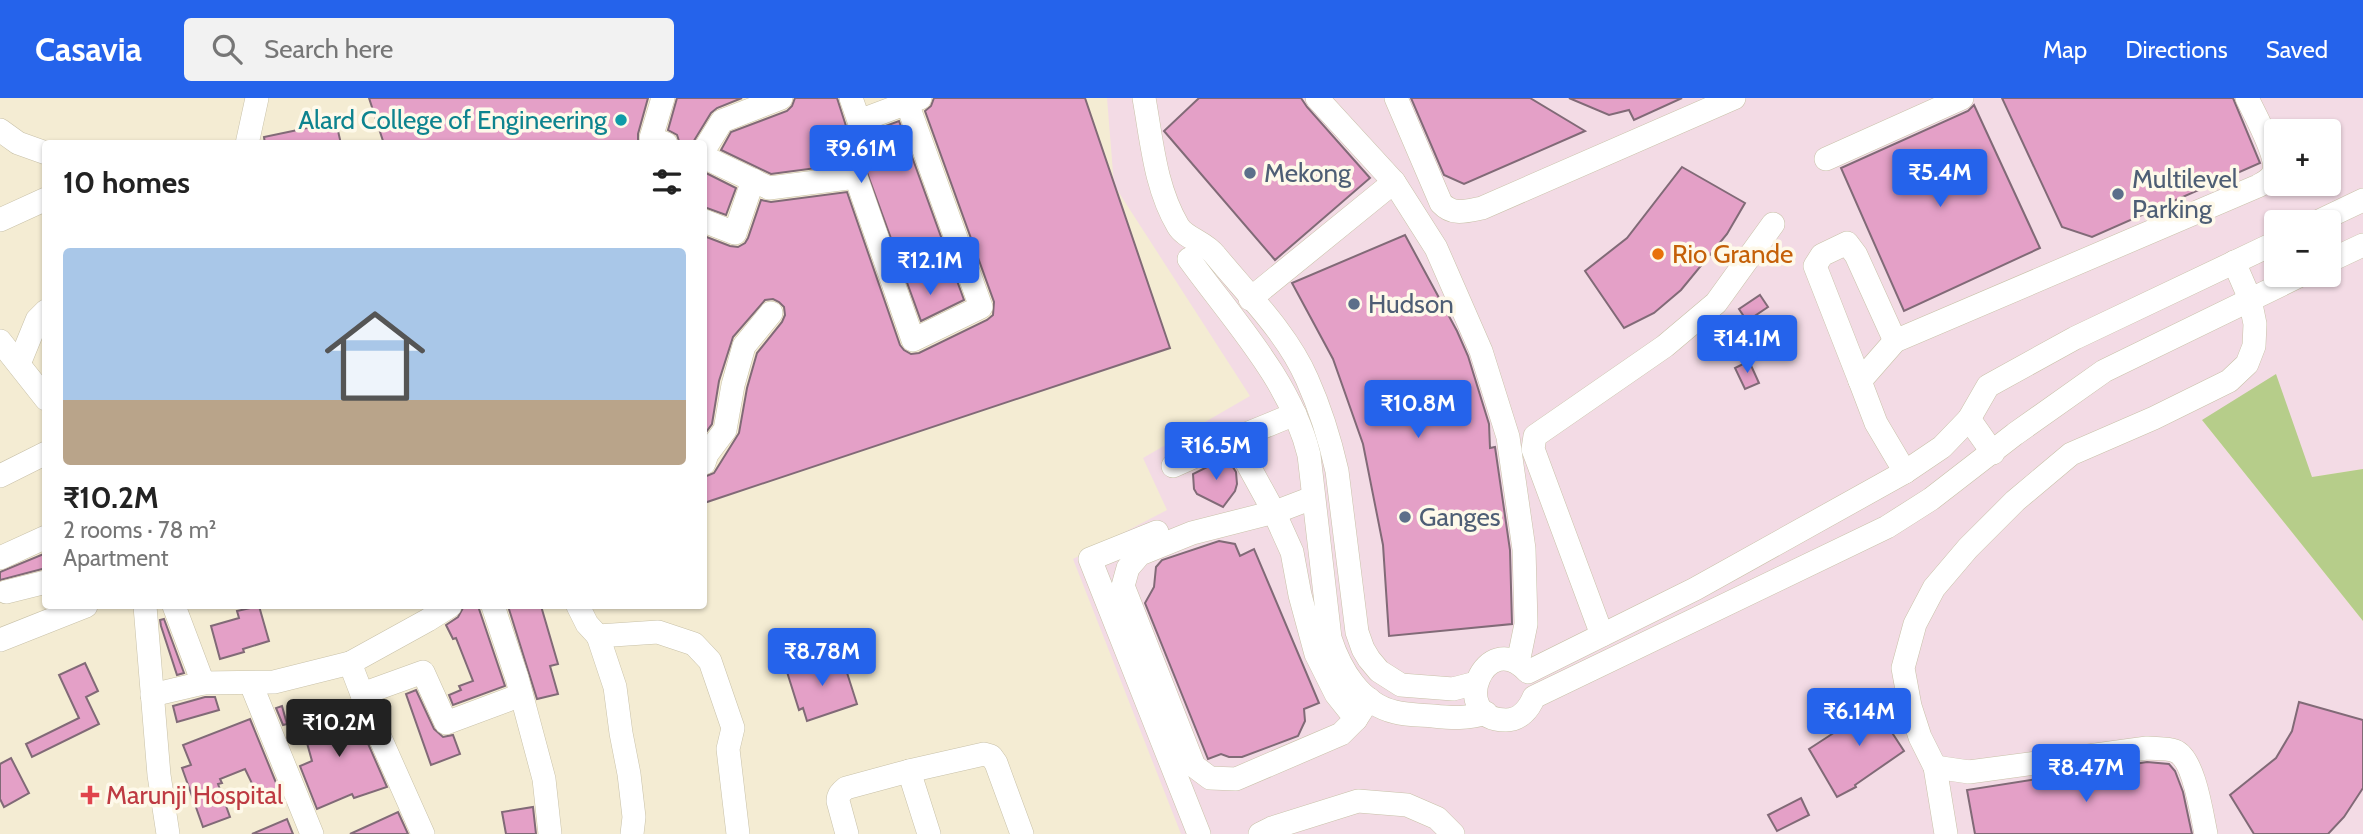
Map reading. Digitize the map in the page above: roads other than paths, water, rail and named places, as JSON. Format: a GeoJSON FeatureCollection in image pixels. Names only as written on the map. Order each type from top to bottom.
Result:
{"type":"FeatureCollection","features":[{"type":"Feature","properties":{"kind":"street"},"geometry":{"type":"LineString","coordinates":[[248,140],[257,98]]}},
{"type":"Feature","properties":{"kind":"street"},"geometry":{"type":"LineString","coordinates":[[656,140],[651,138],[663,98]]}},
{"type":"Feature","properties":{"kind":"street"},"geometry":{"type":"LineString","coordinates":[[707,145],[722,121],[781,98]]}},
{"type":"Feature","properties":{"kind":"street"},"geometry":{"type":"LineString","coordinates":[[707,158],[769,188],[856,177],[913,340],[981,307],[914,100],[859,121],[851,98]]}},
{"type":"Feature","properties":{"kind":"street"},"geometry":{"type":"LineString","coordinates":[[1144,98],[1155,165],[1166,204],[1180,230],[1208,246],[1280,335],[1306,378],[1332,446],[1357,632],[1363,649],[1379,671],[1401,685],[1453,689],[1476,683]]}},
{"type":"Feature","properties":{"kind":"street"},"geometry":{"type":"LineString","coordinates":[[1317,98],[1394,182],[1441,259],[1481,351],[1508,438],[1524,549],[1526,624],[1523,667]]}},
{"type":"Feature","properties":{"kind":"street"},"geometry":{"type":"LineString","coordinates":[[1396,98],[1441,203],[1447,209],[1458,212],[1482,208],[1734,98]]}},
{"type":"Feature","properties":{"kind":"street"},"geometry":{"type":"LineString","coordinates":[[1826,159],[1962,98]]}},
{"type":"Feature","properties":{"kind":"street"},"geometry":{"type":"LineString","coordinates":[[1860,381],[1895,341],[2258,186],[2271,178],[2275,169],[2273,156],[2247,98]]}},
{"type":"Feature","properties":{"kind":"street"},"geometry":{"type":"LineString","coordinates":[[0,130],[18,143],[42,152]]}},
{"type":"Feature","properties":{"kind":"street"},"geometry":{"type":"LineString","coordinates":[[707,222],[735,233],[753,180]]}},
{"type":"Feature","properties":{"kind":"street"},"geometry":{"type":"LineString","coordinates":[[1250,299],[1394,182]]}},
{"type":"Feature","properties":{"kind":"street"},"geometry":{"type":"LineString","coordinates":[[2341,211],[2363,200]]}},
{"type":"Feature","properties":{"kind":"street"},"geometry":{"type":"LineString","coordinates":[[0,220],[42,201]]}},
{"type":"Feature","properties":{"kind":"street"},"geometry":{"type":"LineString","coordinates":[[1602,635],[1534,449],[1535,436],[1665,346],[1716,303],[1773,224]]}},
{"type":"Feature","properties":{"kind":"street"},"geometry":{"type":"LineString","coordinates":[[1895,341],[1856,255],[1847,243],[1822,255],[1815,266],[1876,424],[1906,472]]}},
{"type":"Feature","properties":{"kind":"street"},"geometry":{"type":"LineString","coordinates":[[2341,255],[2363,245]]}},
{"type":"Feature","properties":{"kind":"street"},"geometry":{"type":"LineString","coordinates":[[2264,248],[2074,338],[1988,386],[1969,419],[1942,447],[1906,472],[1695,589],[1602,635],[1523,667],[1505,660],[1492,663],[1482,671],[1476,683],[1478,702],[1486,713],[1498,719],[1511,719],[1528,709],[1534,697],[1887,527],[1931,499],[2015,434],[2104,371],[2276,287]]}},
{"type":"Feature","properties":{"kind":"street"},"geometry":{"type":"LineString","coordinates":[[1189,259],[1268,366],[1302,427],[1309,455],[1330,638],[1346,675],[1369,698],[1394,712],[1460,719],[1486,713]]}},
{"type":"Feature","properties":{"kind":"street"},"geometry":{"type":"LineString","coordinates":[[1946,834],[1935,767],[1920,737],[1910,706],[1903,668],[1915,624],[1934,588],[1968,548],[2015,500],[2071,454],[2154,418],[2229,381],[2247,364],[2254,346],[2255,324],[2250,299],[2234,262]]}},
{"type":"Feature","properties":{"kind":"street"},"geometry":{"type":"LineString","coordinates":[[707,454],[725,430],[733,385],[744,346],[771,313]]}},
{"type":"Feature","properties":{"kind":"street"},"geometry":{"type":"LineString","coordinates":[[19,365],[33,328],[42,316]]}},
{"type":"Feature","properties":{"kind":"street"},"geometry":{"type":"LineString","coordinates":[[0,341],[42,394]]}},
{"type":"Feature","properties":{"kind":"street"},"geometry":{"type":"LineString","coordinates":[[1173,466],[1295,414]]}},
{"type":"Feature","properties":{"kind":"street"},"geometry":{"type":"LineString","coordinates":[[1969,419],[1993,453]]}},
{"type":"Feature","properties":{"kind":"street"},"geometry":{"type":"LineString","coordinates":[[1234,439],[1274,512],[1292,552],[1316,654],[1336,694],[1356,719]]}},
{"type":"Feature","properties":{"kind":"street"},"geometry":{"type":"LineString","coordinates":[[0,476],[42,455]]}},
{"type":"Feature","properties":{"kind":"street"},"geometry":{"type":"LineString","coordinates":[[1312,498],[1274,512],[1192,533],[1140,554],[1128,568],[1123,586],[1194,766],[1210,778],[1236,779],[1341,734],[1356,719],[1369,698]]}},
{"type":"Feature","properties":{"kind":"street"},"geometry":{"type":"LineString","coordinates":[[1179,523],[1090,559],[1199,834]]}},
{"type":"Feature","properties":{"kind":"street"},"geometry":{"type":"LineString","coordinates":[[0,558],[42,539]]}},
{"type":"Feature","properties":{"kind":"street"},"geometry":{"type":"LineString","coordinates":[[6,592],[42,583]]}},
{"type":"Feature","properties":{"kind":"street"},"geometry":{"type":"LineString","coordinates":[[0,640],[78,609]]}},
{"type":"Feature","properties":{"kind":"street"},"geometry":{"type":"LineString","coordinates":[[145,609],[159,775],[168,834]]}},
{"type":"Feature","properties":{"kind":"street"},"geometry":{"type":"LineString","coordinates":[[175,609],[203,683]]}},
{"type":"Feature","properties":{"kind":"street"},"geometry":{"type":"LineString","coordinates":[[152,695],[203,683],[274,682],[350,663],[445,609]]}},
{"type":"Feature","properties":{"kind":"street"},"geometry":{"type":"LineString","coordinates":[[495,609],[522,695],[544,779],[550,834]]}},
{"type":"Feature","properties":{"kind":"street"},"geometry":{"type":"LineString","coordinates":[[580,609],[587,624],[598,636],[615,687],[632,796],[632,834]]}},
{"type":"Feature","properties":{"kind":"street"},"geometry":{"type":"LineString","coordinates":[[598,636],[658,632],[694,644],[710,661],[733,728],[728,749],[738,834]]}},
{"type":"Feature","properties":{"kind":"street"},"geometry":{"type":"LineString","coordinates":[[350,663],[423,834]]}},
{"type":"Feature","properties":{"kind":"street"},"geometry":{"type":"LineString","coordinates":[[362,694],[423,671],[446,723],[522,695]]}},
{"type":"Feature","properties":{"kind":"street"},"geometry":{"type":"LineString","coordinates":[[251,684],[312,834]]}},
{"type":"Feature","properties":{"kind":"street"},"geometry":{"type":"LineString","coordinates":[[1935,767],[1969,772],[2147,748],[2174,750],[2182,755],[2189,765],[2206,834]]}},
{"type":"Feature","properties":{"kind":"street"},"geometry":{"type":"LineString","coordinates":[[847,834],[838,801],[846,788],[984,754],[991,756],[1021,834]]}},
{"type":"Feature","properties":{"kind":"street"},"geometry":{"type":"LineString","coordinates":[[909,771],[929,834]]}},
{"type":"Feature","properties":{"kind":"street"},"geometry":{"type":"LineString","coordinates":[[1260,834],[1358,801],[1408,805],[1437,818],[1453,834]]}},
{"type":"Feature","properties":{"kind":"place","name":"Alard College of Engineering"},"geometry":{"type":"Point","coordinates":[621,120]}},
{"type":"Feature","properties":{"kind":"place","name":"Mekong"},"geometry":{"type":"Point","coordinates":[1250,173]}},
{"type":"Feature","properties":{"kind":"place","name":"Multilevel Parking"},"geometry":{"type":"Point","coordinates":[2118,194]}},
{"type":"Feature","properties":{"kind":"place","name":"Rio Grande"},"geometry":{"type":"Point","coordinates":[1658,254]}},
{"type":"Feature","properties":{"kind":"place","name":"Hudson"},"geometry":{"type":"Point","coordinates":[1354,304]}},
{"type":"Feature","properties":{"kind":"place","name":"Ganges"},"geometry":{"type":"Point","coordinates":[1405,517]}},
{"type":"Feature","properties":{"kind":"place","name":"Marunji Hospital"},"geometry":{"type":"Point","coordinates":[90,795]}}]}
